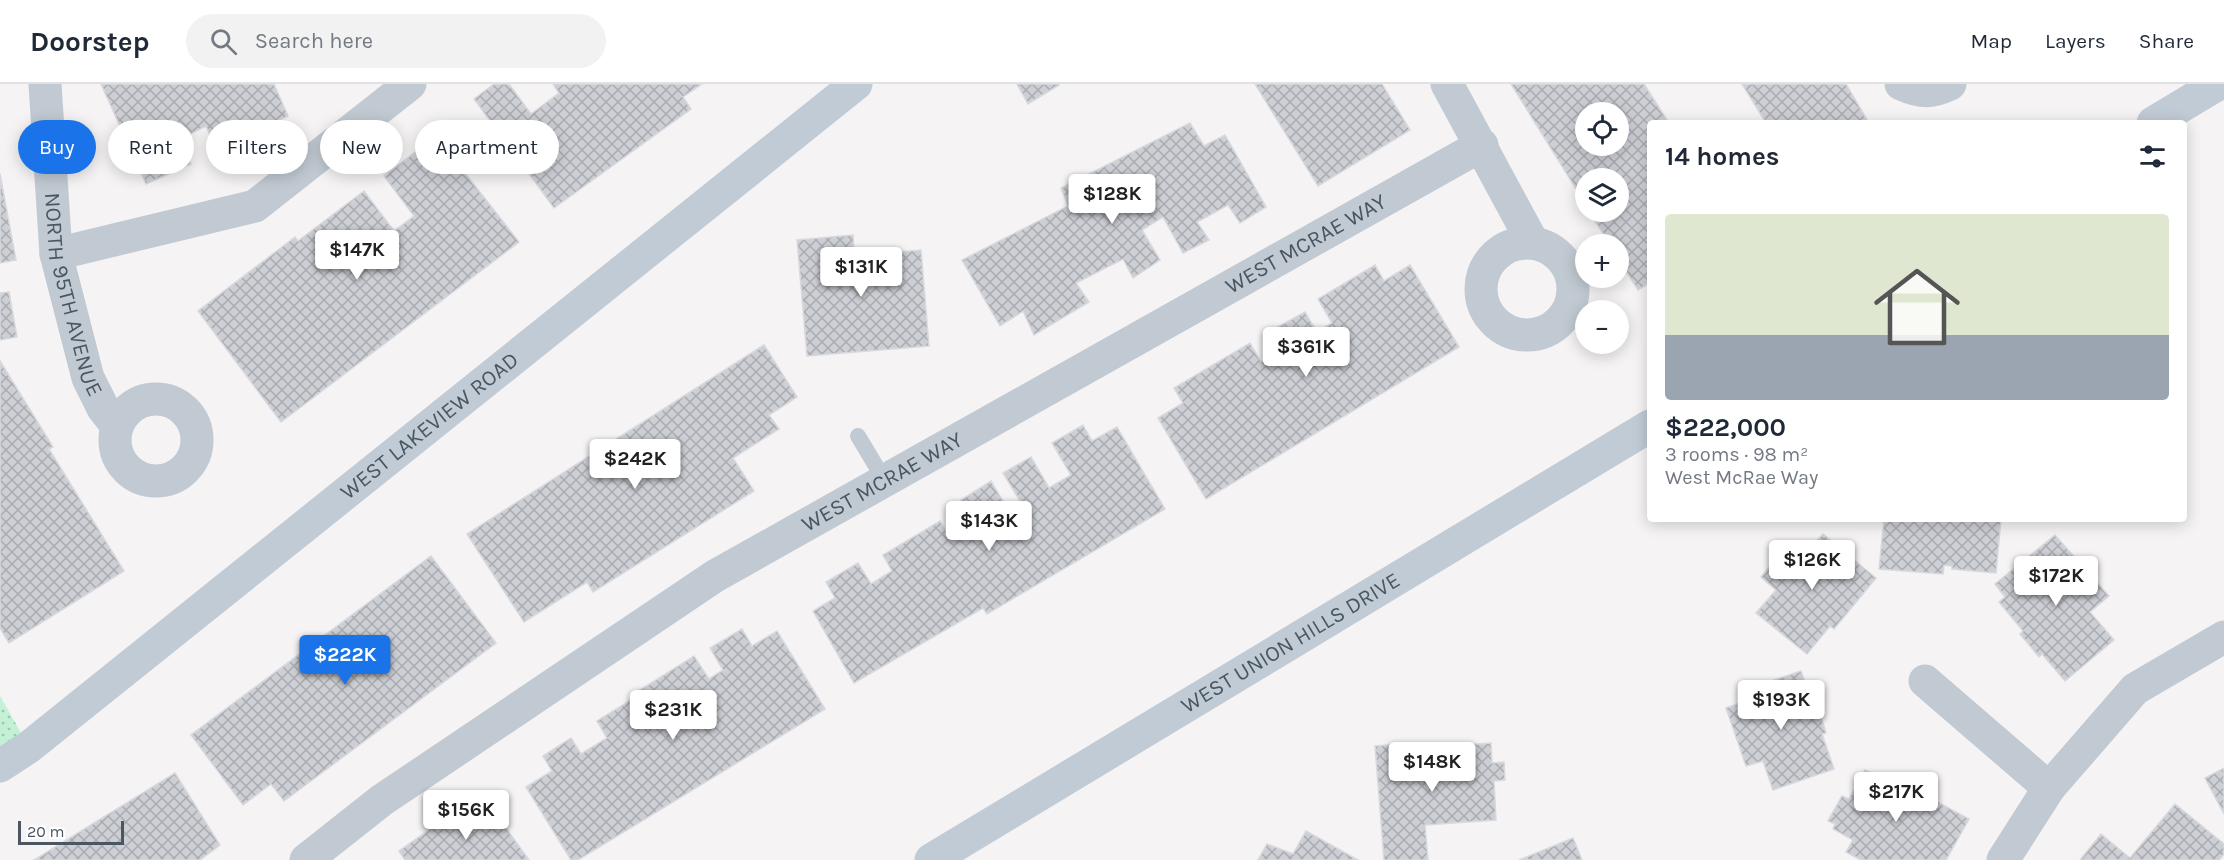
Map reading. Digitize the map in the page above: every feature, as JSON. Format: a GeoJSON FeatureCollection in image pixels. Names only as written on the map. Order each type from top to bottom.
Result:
{"type":"FeatureCollection","features":[{"type":"Feature","properties":{"kind":"street","name":"NORTH 95TH AVENUE"},"geometry":{"type":"LineString","coordinates":[[45,84],[56,254],[88,378],[103,408],[117,426]]}},
{"type":"Feature","properties":{"kind":"street"},"geometry":{"type":"LineString","coordinates":[[56,254],[255,206],[410,84]]}},
{"type":"Feature","properties":{"kind":"street"},"geometry":{"type":"LineString","coordinates":[[1447,84],[1533,243]]}},
{"type":"Feature","properties":{"kind":"street"},"geometry":{"type":"LineString","coordinates":[[2158,120],[2218,84]]}},
{"type":"Feature","properties":{"kind":"street","name":"WEST LAKEVIEW ROAD"},"geometry":{"type":"LineString","coordinates":[[0,766],[29,747],[838,90]]}},
{"type":"Feature","properties":{"kind":"street","name":"WEST MCRAE WAY"},"geometry":{"type":"LineString","coordinates":[[306,860],[382,800],[715,576],[1482,145]]}},
{"type":"Feature","properties":{"kind":"street","name":"WEST UNION HILLS DRIVE"},"geometry":{"type":"LineString","coordinates":[[931,860],[1647,428]]}},
{"type":"Feature","properties":{"kind":"street"},"geometry":{"type":"LineString","coordinates":[[2003,860],[2049,788],[2135,689],[2224,637]]}},
{"type":"Feature","properties":{"kind":"street"},"geometry":{"type":"LineString","coordinates":[[1925,681],[2049,788]]}},
{"type":"Feature","properties":{"kind":"lane"},"geometry":{"type":"LineString","coordinates":[[858,436],[885,481]]}},
{"type":"Feature","properties":{"kind":"green space"},"geometry":{"type":"Polygon","coordinates":[[[0,696],[29,747],[0,766],[0,696]]]}},
{"type":"Feature","properties":{"kind":"building"},"geometry":{"type":"Polygon","coordinates":[[[101,84],[274,84],[288,116],[279,120],[206,120],[206,126],[194,132],[194,120],[117,120],[101,84]]]}},
{"type":"Feature","properties":{"kind":"building"},"geometry":{"type":"Polygon","coordinates":[[[494,84],[509,84],[531,114],[559,93],[553,84],[702,84],[683,97],[691,109],[554,208],[529,174],[559,174],[559,120],[489,120],[474,99],[494,84]]]}},
{"type":"Feature","properties":{"kind":"building"},"geometry":{"type":"Polygon","coordinates":[[[1017,84],[1058,84],[1059,85],[1028,104],[1017,84]]]}},
{"type":"Feature","properties":{"kind":"building"},"geometry":{"type":"Polygon","coordinates":[[[1255,84],[1382,84],[1410,130],[1318,186],[1255,84]]]}},
{"type":"Feature","properties":{"kind":"building"},"geometry":{"type":"Polygon","coordinates":[[[1511,84],[1644,84],[1667,120],[1647,120],[1647,285],[1638,290],[1629,276],[1629,234],[1603,234],[1596,222],[1629,222],[1629,168],[1575,168],[1575,187],[1511,84]]]}},
{"type":"Feature","properties":{"kind":"building"},"geometry":{"type":"Polygon","coordinates":[[[1742,84],[1846,84],[1867,120],[1764,120],[1742,84]]]}},
{"type":"Feature","properties":{"kind":"building"},"geometry":{"type":"Polygon","coordinates":[[[1190,123],[1204,146],[1225,135],[1266,207],[1240,223],[1228,205],[1197,222],[1209,240],[1183,253],[1163,217],[1142,230],[1160,260],[1133,278],[1123,259],[1076,283],[1089,302],[1034,335],[1023,311],[1000,326],[962,260],[1068,206],[1061,188],[1190,123]]]}},
{"type":"Feature","properties":{"kind":"building"},"geometry":{"type":"Polygon","coordinates":[[[415,152],[415,174],[466,174],[519,242],[281,422],[198,311],[295,237],[298,241],[364,191],[394,231],[414,216],[384,176],[403,174],[403,161],[415,152]]]}},
{"type":"Feature","properties":{"kind":"building"},"geometry":{"type":"Polygon","coordinates":[[[0,174],[16,260],[0,263],[0,174]]]}},
{"type":"Feature","properties":{"kind":"building"},"geometry":{"type":"Polygon","coordinates":[[[142,174],[168,174],[146,184],[142,174]]]}},
{"type":"Feature","properties":{"kind":"building"},"geometry":{"type":"Polygon","coordinates":[[[853,235],[854,256],[921,250],[929,346],[807,356],[797,240],[853,235]]]}},
{"type":"Feature","properties":{"kind":"building"},"geometry":{"type":"Polygon","coordinates":[[[1375,265],[1384,281],[1410,265],[1459,347],[1206,499],[1158,418],[1183,403],[1174,388],[1250,343],[1261,362],[1285,348],[1274,329],[1305,312],[1317,332],[1332,323],[1318,299],[1375,265]]]}},
{"type":"Feature","properties":{"kind":"building"},"geometry":{"type":"Polygon","coordinates":[[[9,292],[17,337],[0,340],[0,293],[9,292]]]}},
{"type":"Feature","properties":{"kind":"building"},"geometry":{"type":"Polygon","coordinates":[[[764,345],[797,397],[769,415],[779,429],[733,458],[754,491],[593,592],[587,582],[524,622],[467,534],[764,345]]]}},
{"type":"Feature","properties":{"kind":"building"},"geometry":{"type":"Polygon","coordinates":[[[0,361],[53,447],[49,449],[124,571],[9,643],[0,628],[0,361]]]}},
{"type":"Feature","properties":{"kind":"building"},"geometry":{"type":"Polygon","coordinates":[[[1083,425],[1092,441],[1117,427],[1165,509],[987,614],[983,608],[854,683],[813,611],[835,598],[826,582],[858,563],[871,584],[892,571],[883,555],[940,521],[950,538],[975,524],[961,500],[991,481],[1007,508],[1020,501],[1003,473],[1031,457],[1049,488],[1071,475],[1052,443],[1083,425]]]}},
{"type":"Feature","properties":{"kind":"building"},"geometry":{"type":"Polygon","coordinates":[[[1884,522],[2001,522],[1996,573],[1952,569],[1952,566],[1944,565],[1943,574],[1879,569],[1884,522]]]}},
{"type":"Feature","properties":{"kind":"building"},"geometry":{"type":"Polygon","coordinates":[[[1823,534],[1876,578],[1834,629],[1830,626],[1807,654],[1756,613],[1776,590],[1761,577],[1789,543],[1804,555],[1823,534]]]}},
{"type":"Feature","properties":{"kind":"building"},"geometry":{"type":"Polygon","coordinates":[[[2055,535],[2109,596],[2090,612],[2114,640],[2065,681],[2042,654],[2039,657],[2020,634],[2023,631],[1999,602],[2005,597],[1995,584],[2055,535]]]}},
{"type":"Feature","properties":{"kind":"building"},"geometry":{"type":"Polygon","coordinates":[[[431,556],[496,643],[284,801],[271,784],[243,805],[191,735],[431,556]]]}},
{"type":"Feature","properties":{"kind":"building"},"geometry":{"type":"Polygon","coordinates":[[[742,629],[752,646],[777,631],[825,709],[578,860],[571,860],[526,787],[552,771],[543,756],[571,738],[581,754],[607,738],[597,721],[634,698],[632,695],[694,656],[709,679],[723,670],[710,648],[742,629]]]}},
{"type":"Feature","properties":{"kind":"building"},"geometry":{"type":"Polygon","coordinates":[[[1801,671],[1813,705],[1817,704],[1826,733],[1822,734],[1834,769],[1773,790],[1763,761],[1746,766],[1726,708],[1743,702],[1739,692],[1801,671]]]}},
{"type":"Feature","properties":{"kind":"building"},"geometry":{"type":"Polygon","coordinates":[[[1491,743],[1492,763],[1504,762],[1505,780],[1494,781],[1496,820],[1425,825],[1428,860],[1384,860],[1375,746],[1402,744],[1410,749],[1491,743]]]}},
{"type":"Feature","properties":{"kind":"building"},"geometry":{"type":"Polygon","coordinates":[[[2224,768],[2224,814],[2205,778],[2224,768]]]}},
{"type":"Feature","properties":{"kind":"building"},"geometry":{"type":"Polygon","coordinates":[[[1865,770],[1898,788],[1901,782],[1969,819],[1946,860],[1861,860],[1846,852],[1853,840],[1833,829],[1835,824],[1828,821],[1842,796],[1849,799],[1865,770]]]}},
{"type":"Feature","properties":{"kind":"building"},"geometry":{"type":"Polygon","coordinates":[[[175,773],[220,845],[200,860],[34,860],[175,773]]]}},
{"type":"Feature","properties":{"kind":"building"},"geometry":{"type":"Polygon","coordinates":[[[2175,804],[2224,844],[2224,854],[2219,860],[2080,860],[2101,834],[2130,858],[2175,804]]]}},
{"type":"Feature","properties":{"kind":"building"},"geometry":{"type":"Polygon","coordinates":[[[491,807],[529,860],[405,860],[399,851],[453,813],[463,827],[491,807]]]}},
{"type":"Feature","properties":{"kind":"building"},"geometry":{"type":"Polygon","coordinates":[[[1306,831],[1358,860],[1258,860],[1267,844],[1293,854],[1306,831]]]}},
{"type":"Feature","properties":{"kind":"building"},"geometry":{"type":"Polygon","coordinates":[[[1573,838],[1582,860],[1519,860],[1573,838]]]}}]}
